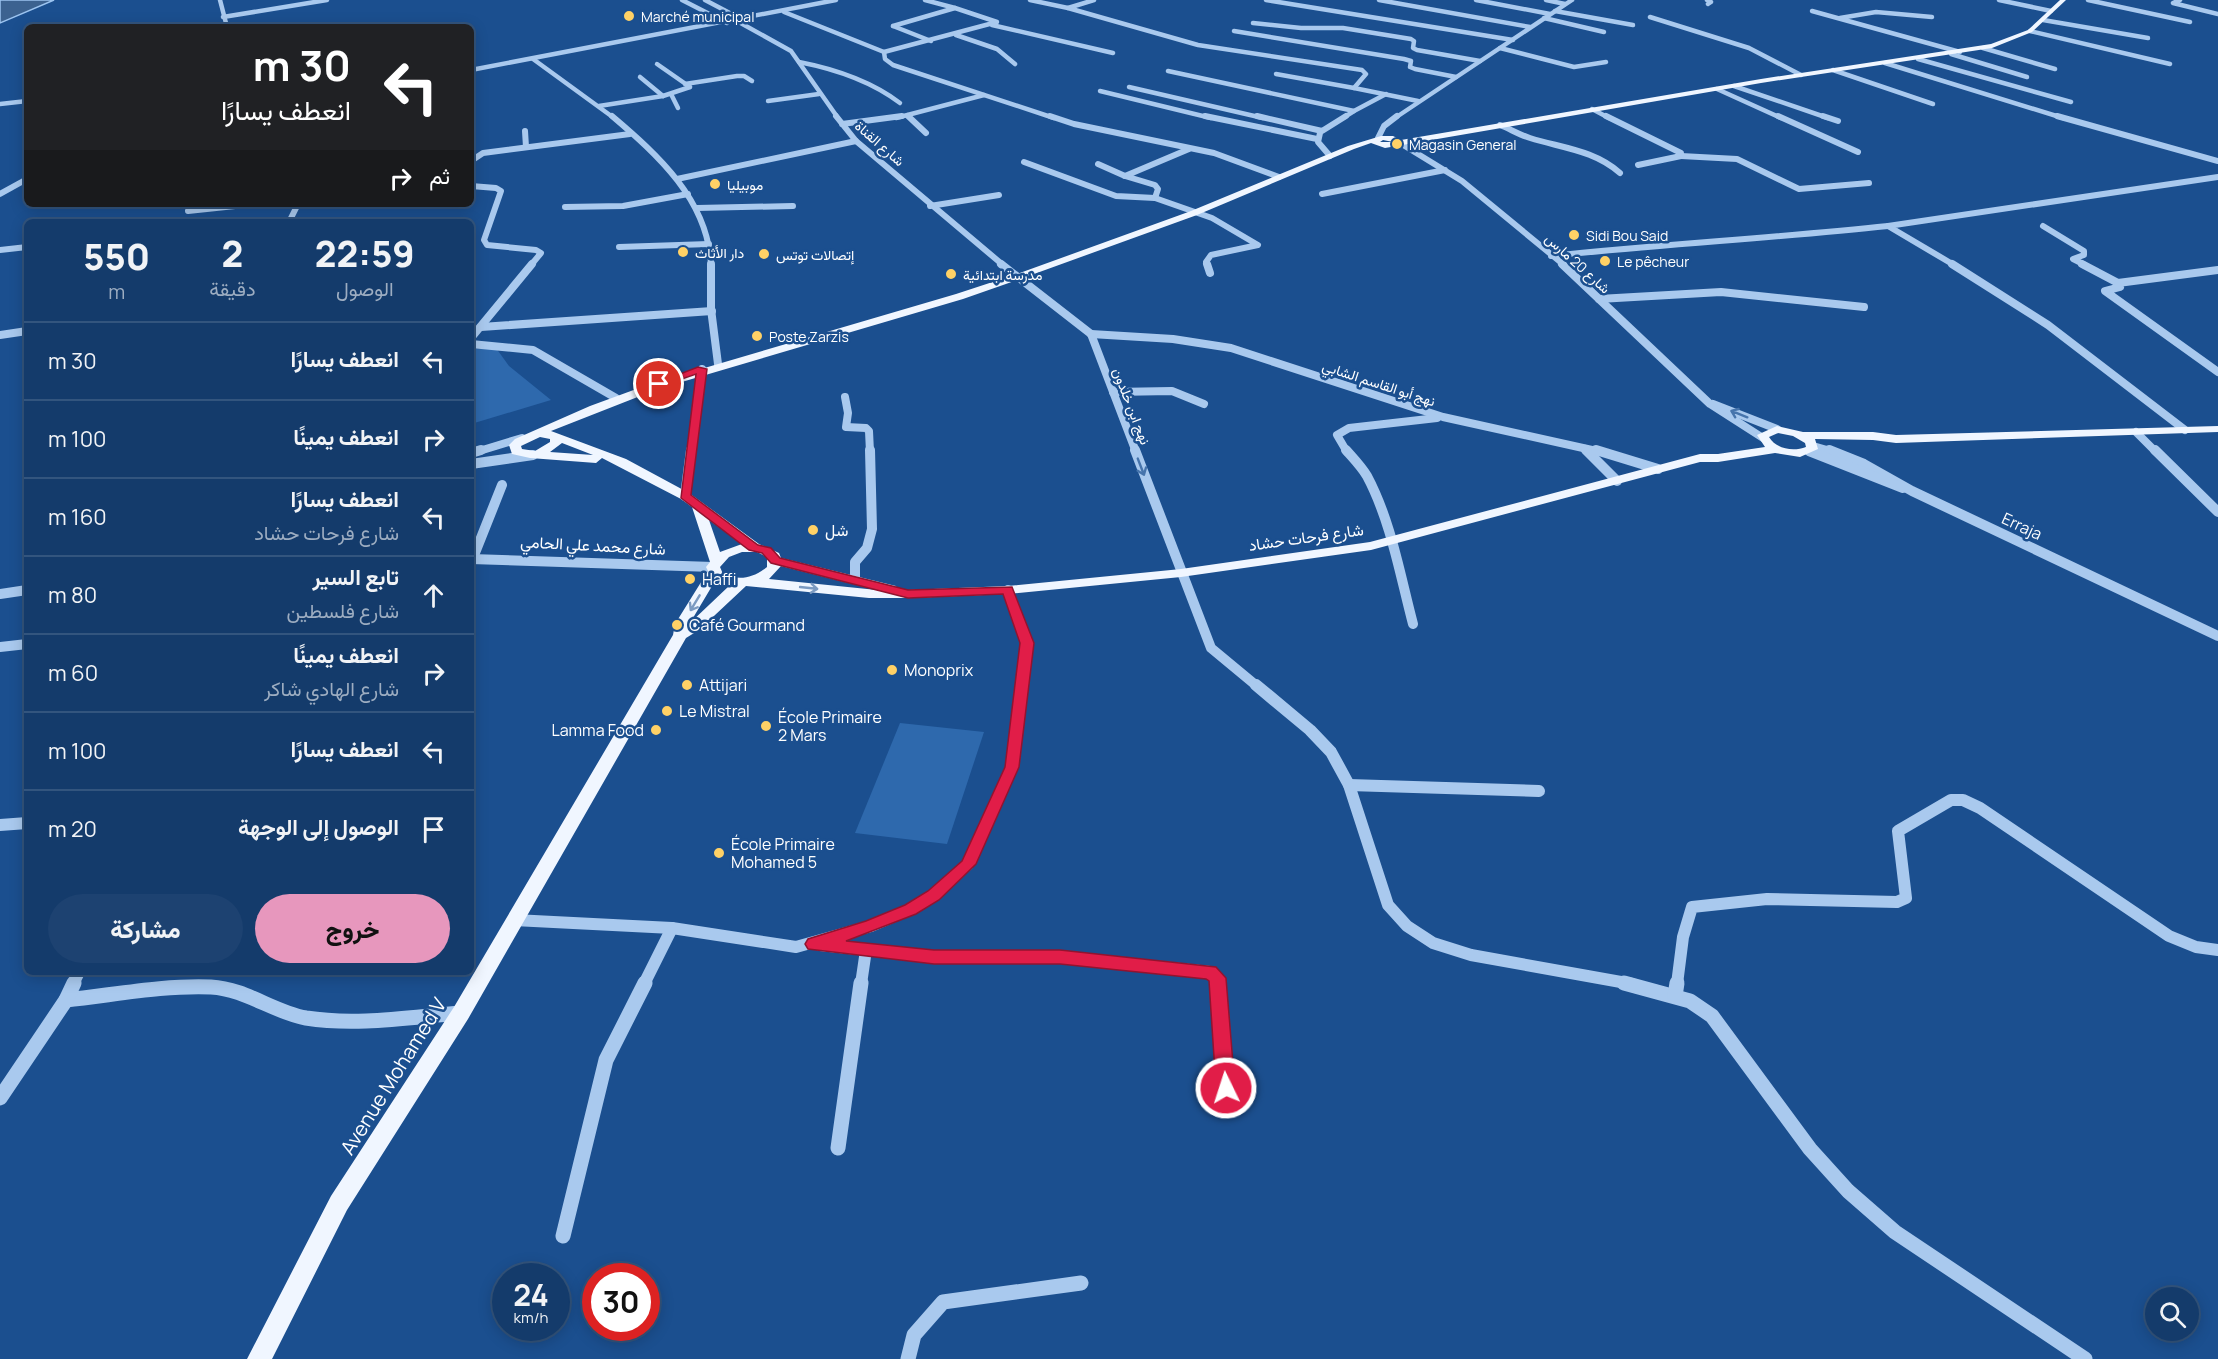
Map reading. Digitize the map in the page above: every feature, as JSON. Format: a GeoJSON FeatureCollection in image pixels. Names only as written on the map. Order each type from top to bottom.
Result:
{"type":"FeatureCollection","features":[{"type":"Feature","properties":{"kind":"main road"},"geometry":{"type":"LineString","coordinates":[[622,462],[520,453],[514,448],[522,438],[616,398],[718,364],[876,323],[1019,276],[1195,213],[1332,155],[1388,142],[1983,48],[2030,32],[2063,0]]}},
{"type":"Feature","properties":{"kind":"main road"},"geometry":{"type":"LineString","coordinates":[[554,436],[585,411]]}},
{"type":"Feature","properties":{"kind":"main road"},"geometry":{"type":"LineString","coordinates":[[1776,449],[1763,439],[1766,432],[1777,429],[1803,435],[1873,436],[1896,439],[2218,429]]}},
{"type":"Feature","properties":{"kind":"main road"},"geometry":{"type":"LineString","coordinates":[[535,434],[554,436],[622,462],[685,496],[754,547],[767,550],[775,561]]}},
{"type":"Feature","properties":{"kind":"main road"},"geometry":{"type":"LineString","coordinates":[[1803,435],[1811,447]]}},
{"type":"Feature","properties":{"kind":"main road"},"geometry":{"type":"LineString","coordinates":[[536,454],[553,448],[556,444],[554,436]]}},
{"type":"Feature","properties":{"kind":"main road","name":"شارع فرحات حشاد"},"geometry":{"type":"LineString","coordinates":[[1700,458],[1708,452],[1763,439]]}},
{"type":"Feature","properties":{"kind":"main road","name":"شارع فرحات حشاد"},"geometry":{"type":"LineString","coordinates":[[714,567],[723,581],[869,594],[1008,590],[1181,573],[1371,546],[1700,458],[1718,458],[1776,449],[1797,453],[1811,447],[1882,444],[1896,439]]}},
{"type":"Feature","properties":{"kind":"main road"},"geometry":{"type":"LineString","coordinates":[[698,506],[714,567]]}},
{"type":"Feature","properties":{"kind":"main road"},"geometry":{"type":"LineString","coordinates":[[714,567],[728,552],[754,547]]}},
{"type":"Feature","properties":{"kind":"main road","name":"شارع فرحات حشاد"},"geometry":{"type":"LineString","coordinates":[[775,561],[908,594]]}},
{"type":"Feature","properties":{"kind":"main road","name":"Avenue Mohamed V"},"geometry":{"type":"LineString","coordinates":[[680,635],[694,627],[746,582],[768,573],[775,561]]}},
{"type":"Feature","properties":{"kind":"main road","name":"Avenue Mohamed V"},"geometry":{"type":"LineString","coordinates":[[259,1359],[339,1203],[461,1013],[680,635],[682,624],[714,567]]}},
{"type":"Feature","properties":{"kind":"street"},"geometry":{"type":"LineString","coordinates":[[220,0],[226,24]]}},
{"type":"Feature","properties":{"kind":"street"},"geometry":{"type":"LineString","coordinates":[[270,2],[288,0]]}},
{"type":"Feature","properties":{"kind":"street"},"geometry":{"type":"LineString","coordinates":[[223,17],[246,14],[254,9],[327,0]]}},
{"type":"Feature","properties":{"kind":"street"},"geometry":{"type":"LineString","coordinates":[[682,0],[727,23]]}},
{"type":"Feature","properties":{"kind":"street"},"geometry":{"type":"LineString","coordinates":[[705,0],[744,20]]}},
{"type":"Feature","properties":{"kind":"street"},"geometry":{"type":"LineString","coordinates":[[474,69],[744,20],[836,0]]}},
{"type":"Feature","properties":{"kind":"street"},"geometry":{"type":"LineString","coordinates":[[784,12],[884,52],[992,26],[997,22],[993,18],[925,0]]}},
{"type":"Feature","properties":{"kind":"street"},"geometry":{"type":"LineString","coordinates":[[1030,0],[1068,8],[1198,45],[1366,71],[1354,88]]}},
{"type":"Feature","properties":{"kind":"street"},"geometry":{"type":"LineString","coordinates":[[1068,8],[1094,0]]}},
{"type":"Feature","properties":{"kind":"street"},"geometry":{"type":"LineString","coordinates":[[1266,0],[1513,40]]}},
{"type":"Feature","properties":{"kind":"street"},"geometry":{"type":"LineString","coordinates":[[1379,0],[1530,27]]}},
{"type":"Feature","properties":{"kind":"street"},"geometry":{"type":"LineString","coordinates":[[1476,0],[1632,25]]}},
{"type":"Feature","properties":{"kind":"street"},"geometry":{"type":"LineString","coordinates":[[1546,0],[1565,4]]}},
{"type":"Feature","properties":{"kind":"street"},"geometry":{"type":"LineString","coordinates":[[1388,142],[1384,126],[1418,101],[1572,0]]}},
{"type":"Feature","properties":{"kind":"street"},"geometry":{"type":"LineString","coordinates":[[1999,0],[2051,11]]}},
{"type":"Feature","properties":{"kind":"street"},"geometry":{"type":"LineString","coordinates":[[2088,0],[2190,22]]}},
{"type":"Feature","properties":{"kind":"street"},"geometry":{"type":"LineString","coordinates":[[2180,0],[2173,3],[2218,14]]}},
{"type":"Feature","properties":{"kind":"street"},"geometry":{"type":"LineString","coordinates":[[1524,2],[1554,11]]}},
{"type":"Feature","properties":{"kind":"street"},"geometry":{"type":"LineString","coordinates":[[254,9],[252,7],[260,4]]}},
{"type":"Feature","properties":{"kind":"street"},"geometry":{"type":"LineString","coordinates":[[933,41],[893,26],[955,8]]}},
{"type":"Feature","properties":{"kind":"street"},"geometry":{"type":"LineString","coordinates":[[1812,11],[1960,52]]}},
{"type":"Feature","properties":{"kind":"street"},"geometry":{"type":"LineString","coordinates":[[1837,18],[1870,12],[1932,17]]}},
{"type":"Feature","properties":{"kind":"street"},"geometry":{"type":"LineString","coordinates":[[1650,17],[1749,48],[1801,75]]}},
{"type":"Feature","properties":{"kind":"street"},"geometry":{"type":"LineString","coordinates":[[1544,18],[1604,32]]}},
{"type":"Feature","properties":{"kind":"street"},"geometry":{"type":"LineString","coordinates":[[2043,20],[2148,38]]}},
{"type":"Feature","properties":{"kind":"street","name":"شارع القناة"},"geometry":{"type":"LineString","coordinates":[[736,21],[782,44],[800,62],[819,94],[856,141],[914,188],[930,206],[1019,276]]}},
{"type":"Feature","properties":{"kind":"street"},"geometry":{"type":"LineString","coordinates":[[1253,22],[1301,28],[1333,27],[1411,39],[1414,41],[1413,48],[1417,50],[1480,61]]}},
{"type":"Feature","properties":{"kind":"street"},"geometry":{"type":"LineString","coordinates":[[992,26],[1113,53]]}},
{"type":"Feature","properties":{"kind":"street"},"geometry":{"type":"LineString","coordinates":[[1234,31],[1404,59],[1411,61],[1410,67],[1414,69],[1456,77]]}},
{"type":"Feature","properties":{"kind":"street"},"geometry":{"type":"LineString","coordinates":[[2030,32],[2170,64]]}},
{"type":"Feature","properties":{"kind":"street"},"geometry":{"type":"LineString","coordinates":[[956,35],[1003,53],[1015,64]]}},
{"type":"Feature","properties":{"kind":"street"},"geometry":{"type":"LineString","coordinates":[[1500,48],[1574,67],[1606,62]]}},
{"type":"Feature","properties":{"kind":"street"},"geometry":{"type":"LineString","coordinates":[[1983,48],[2055,69]]}},
{"type":"Feature","properties":{"kind":"street"},"geometry":{"type":"LineString","coordinates":[[884,52],[885,59],[893,65],[984,96],[1109,133],[1214,153],[1279,177]]}},
{"type":"Feature","properties":{"kind":"street"},"geometry":{"type":"LineString","coordinates":[[1951,54],[2028,78]]}},
{"type":"Feature","properties":{"kind":"street"},"geometry":{"type":"LineString","coordinates":[[532,59],[599,106],[677,179],[697,208],[709,244],[711,310],[718,364]]}},
{"type":"Feature","properties":{"kind":"street"},"geometry":{"type":"LineString","coordinates":[[1918,59],[2071,102]]}},
{"type":"Feature","properties":{"kind":"street"},"geometry":{"type":"LineString","coordinates":[[800,62],[826,66],[888,93],[900,104]]}},
{"type":"Feature","properties":{"kind":"street"},"geometry":{"type":"LineString","coordinates":[[1885,63],[2021,106],[2218,161]]}},
{"type":"Feature","properties":{"kind":"street"},"geometry":{"type":"LineString","coordinates":[[599,106],[663,96],[690,87],[657,64]]}},
{"type":"Feature","properties":{"kind":"street"},"geometry":{"type":"LineString","coordinates":[[1833,70],[1933,104]]}},
{"type":"Feature","properties":{"kind":"street"},"geometry":{"type":"LineString","coordinates":[[1168,71],[1354,111]]}},
{"type":"Feature","properties":{"kind":"street"},"geometry":{"type":"LineString","coordinates":[[1276,75],[1418,101]]}},
{"type":"Feature","properties":{"kind":"street"},"geometry":{"type":"LineString","coordinates":[[685,84],[737,76],[744,76],[752,81]]}},
{"type":"Feature","properties":{"kind":"street"},"geometry":{"type":"LineString","coordinates":[[640,77],[663,96]]}},
{"type":"Feature","properties":{"kind":"street"},"geometry":{"type":"LineString","coordinates":[[1734,86],[1838,122]]}},
{"type":"Feature","properties":{"kind":"street"},"geometry":{"type":"LineString","coordinates":[[1129,87],[1322,130]]}},
{"type":"Feature","properties":{"kind":"street"},"geometry":{"type":"LineString","coordinates":[[1717,89],[1858,152]]}},
{"type":"Feature","properties":{"kind":"street"},"geometry":{"type":"LineString","coordinates":[[1100,91],[1263,130],[1317,139]]}},
{"type":"Feature","properties":{"kind":"street"},"geometry":{"type":"LineString","coordinates":[[671,94],[678,108]]}},
{"type":"Feature","properties":{"kind":"street"},"geometry":{"type":"LineString","coordinates":[[768,101],[819,94]]}},
{"type":"Feature","properties":{"kind":"street"},"geometry":{"type":"LineString","coordinates":[[1317,139],[1322,130],[1386,94]]}},
{"type":"Feature","properties":{"kind":"street"},"geometry":{"type":"LineString","coordinates":[[842,124],[908,116],[984,96]]}},
{"type":"Feature","properties":{"kind":"street"},"geometry":{"type":"LineString","coordinates":[[0,104],[24,101]]}},
{"type":"Feature","properties":{"kind":"street"},"geometry":{"type":"LineString","coordinates":[[1592,109],[1681,156]]}},
{"type":"Feature","properties":{"kind":"street"},"geometry":{"type":"LineString","coordinates":[[908,116],[926,132]]}},
{"type":"Feature","properties":{"kind":"street"},"geometry":{"type":"LineString","coordinates":[[1500,125],[1527,137],[1578,149],[1612,166],[1620,173]]}},
{"type":"Feature","properties":{"kind":"street"},"geometry":{"type":"LineString","coordinates":[[525,131],[526,147]]}},
{"type":"Feature","properties":{"kind":"street"},"geometry":{"type":"LineString","coordinates":[[474,160],[483,153],[630,134]]}},
{"type":"Feature","properties":{"kind":"street"},"geometry":{"type":"LineString","coordinates":[[1317,139],[1320,146],[1332,155]]}},
{"type":"Feature","properties":{"kind":"street"},"geometry":{"type":"LineString","coordinates":[[677,179],[856,141]]}},
{"type":"Feature","properties":{"kind":"street","name":"شارع 20 مارس"},"geometry":{"type":"LineString","coordinates":[[1388,142],[1427,158],[1505,216],[1599,299],[1702,399],[1729,421],[1763,439]]}},
{"type":"Feature","properties":{"kind":"street","name":"شارع 20 مارس"},"geometry":{"type":"LineString","coordinates":[[1388,142],[1427,158]]}},
{"type":"Feature","properties":{"kind":"street"},"geometry":{"type":"LineString","coordinates":[[1125,176],[1189,149]]}},
{"type":"Feature","properties":{"kind":"street"},"geometry":{"type":"LineString","coordinates":[[2204,157],[2218,154]]}},
{"type":"Feature","properties":{"kind":"street"},"geometry":{"type":"LineString","coordinates":[[1638,165],[1681,156],[1737,159],[1799,189],[1869,183]]}},
{"type":"Feature","properties":{"kind":"street"},"geometry":{"type":"LineString","coordinates":[[1024,162],[1116,196],[1155,198],[1212,218],[1258,245],[1211,255],[1206,262],[1210,273]]}},
{"type":"Feature","properties":{"kind":"street"},"geometry":{"type":"LineString","coordinates":[[1098,164],[1125,176],[1155,185],[1158,189],[1155,198]]}},
{"type":"Feature","properties":{"kind":"street"},"geometry":{"type":"LineString","coordinates":[[1322,194],[1445,170]]}},
{"type":"Feature","properties":{"kind":"street"},"geometry":{"type":"LineString","coordinates":[[1551,256],[1663,244],[1752,240],[1888,226],[2218,177]]}},
{"type":"Feature","properties":{"kind":"street"},"geometry":{"type":"LineString","coordinates":[[0,194],[24,181]]}},
{"type":"Feature","properties":{"kind":"street"},"geometry":{"type":"LineString","coordinates":[[474,186],[496,188],[501,191],[486,230],[484,240],[487,245],[497,249],[534,249],[541,253],[474,335]]}},
{"type":"Feature","properties":{"kind":"street"},"geometry":{"type":"LineString","coordinates":[[565,207],[623,206],[688,194]]}},
{"type":"Feature","properties":{"kind":"street"},"geometry":{"type":"LineString","coordinates":[[930,206],[999,195]]}},
{"type":"Feature","properties":{"kind":"street"},"geometry":{"type":"LineString","coordinates":[[697,208],[793,206]]}},
{"type":"Feature","properties":{"kind":"street"},"geometry":{"type":"LineString","coordinates":[[190,207],[186,214],[234,207]]}},
{"type":"Feature","properties":{"kind":"street"},"geometry":{"type":"LineString","coordinates":[[1888,226],[2003,294],[2048,325],[2185,430]]}},
{"type":"Feature","properties":{"kind":"street"},"geometry":{"type":"LineString","coordinates":[[2043,226],[2084,251],[2084,255],[2073,259],[2118,283],[2218,270]]}},
{"type":"Feature","properties":{"kind":"street"},"geometry":{"type":"LineString","coordinates":[[619,247],[709,244]]}},
{"type":"Feature","properties":{"kind":"street"},"geometry":{"type":"LineString","coordinates":[[0,250],[24,247]]}},
{"type":"Feature","properties":{"kind":"street"},"geometry":{"type":"LineString","coordinates":[[1019,276],[1091,334]]}},
{"type":"Feature","properties":{"kind":"street"},"geometry":{"type":"LineString","coordinates":[[2118,283],[2120,287],[2107,290],[2106,294],[2218,372]]}},
{"type":"Feature","properties":{"kind":"street"},"geometry":{"type":"LineString","coordinates":[[1599,299],[1721,292],[1864,307]]}},
{"type":"Feature","properties":{"kind":"street"},"geometry":{"type":"LineString","coordinates":[[481,327],[711,310]]}},
{"type":"Feature","properties":{"kind":"street"},"geometry":{"type":"LineString","coordinates":[[0,335],[24,331]]}},
{"type":"Feature","properties":{"kind":"street","name":"نهج ابن خلدون"},"geometry":{"type":"LineString","coordinates":[[1091,334],[1211,648],[1310,730],[1331,752],[1349,785],[1388,905],[1407,926],[1433,943],[1471,956],[1642,986],[1690,1001],[1712,1016],[1810,1149],[1848,1191],[1895,1232],[2085,1359]]}},
{"type":"Feature","properties":{"kind":"street","name":"نهج أبو القاسم الشابي"},"geometry":{"type":"LineString","coordinates":[[1091,334],[1173,339],[1231,348],[1443,417],[1583,446],[1658,469]]}},
{"type":"Feature","properties":{"kind":"street"},"geometry":{"type":"LineString","coordinates":[[474,344],[533,350],[616,398]]}},
{"type":"Feature","properties":{"kind":"street"},"geometry":{"type":"LineString","coordinates":[[685,496],[702,369]]}},
{"type":"Feature","properties":{"kind":"street"},"geometry":{"type":"LineString","coordinates":[[1113,392],[1175,390],[1192,395],[1204,404]]}},
{"type":"Feature","properties":{"kind":"street"},"geometry":{"type":"LineString","coordinates":[[845,397],[848,413],[846,427],[866,428],[869,431],[872,529],[867,548],[855,562],[855,579]]}},
{"type":"Feature","properties":{"kind":"street","name":"شارع 20 مارس"},"geometry":{"type":"LineString","coordinates":[[1702,399],[1777,429]]}},
{"type":"Feature","properties":{"kind":"street"},"geometry":{"type":"LineString","coordinates":[[1413,624],[1390,541],[1366,475],[1340,444],[1337,435],[1349,428],[1443,417]]}},
{"type":"Feature","properties":{"kind":"street"},"geometry":{"type":"LineString","coordinates":[[2136,432],[2218,512]]}},
{"type":"Feature","properties":{"kind":"street"},"geometry":{"type":"LineString","coordinates":[[474,452],[522,438]]}},
{"type":"Feature","properties":{"kind":"street"},"geometry":{"type":"LineString","coordinates":[[1583,446],[1617,481]]}},
{"type":"Feature","properties":{"kind":"street","name":"Erraja"},"geometry":{"type":"LineString","coordinates":[[1811,447],[1885,483],[1912,491],[2218,636]]}},
{"type":"Feature","properties":{"kind":"street"},"geometry":{"type":"LineString","coordinates":[[474,464],[536,454]]}},
{"type":"Feature","properties":{"kind":"street"},"geometry":{"type":"LineString","coordinates":[[474,554],[502,485]]}},
{"type":"Feature","properties":{"kind":"street","name":"شارع محمد علي الحامي"},"geometry":{"type":"LineString","coordinates":[[474,559],[714,567]]}},
{"type":"Feature","properties":{"kind":"street"},"geometry":{"type":"LineString","coordinates":[[0,594],[24,590]]}},
{"type":"Feature","properties":{"kind":"street"},"geometry":{"type":"LineString","coordinates":[[514,920],[672,928],[796,947],[814,944],[871,926],[911,909],[933,896],[968,864],[1012,767],[1027,643],[1008,590]]}},
{"type":"Feature","properties":{"kind":"street"},"geometry":{"type":"LineString","coordinates":[[0,647],[24,644]]}},
{"type":"Feature","properties":{"kind":"street"},"geometry":{"type":"LineString","coordinates":[[1349,785],[1539,792]]}},
{"type":"Feature","properties":{"kind":"street"},"geometry":{"type":"LineString","coordinates":[[1675,996],[1681,970],[1684,922],[1692,908],[1707,904],[1788,900],[1897,902],[1906,898],[1898,831],[1951,800],[1963,800],[1980,808],[2169,936],[2196,947],[2218,950]]}},
{"type":"Feature","properties":{"kind":"street"},"geometry":{"type":"LineString","coordinates":[[0,825],[24,823]]}},
{"type":"Feature","properties":{"kind":"street"},"geometry":{"type":"LineString","coordinates":[[563,1236],[606,1060],[672,928]]}},
{"type":"Feature","properties":{"kind":"street"},"geometry":{"type":"LineString","coordinates":[[814,944],[934,957],[1060,957],[1210,972],[1218,978],[1226,1088]]}},
{"type":"Feature","properties":{"kind":"street"},"geometry":{"type":"LineString","coordinates":[[838,1148],[866,950]]}},
{"type":"Feature","properties":{"kind":"street"},"geometry":{"type":"LineString","coordinates":[[0,1098],[66,1000],[78,975]]}},
{"type":"Feature","properties":{"kind":"street"},"geometry":{"type":"LineString","coordinates":[[66,1000],[213,987],[243,993],[274,1008],[304,1018],[342,1021],[461,1013]]}},
{"type":"Feature","properties":{"kind":"street"},"geometry":{"type":"LineString","coordinates":[[908,1359],[914,1335],[943,1302],[1081,1283]]}},
{"type":"Feature","properties":{"kind":"shaded area"},"geometry":{"type":"Polygon","coordinates":[[[0,0],[54,0],[0,23],[0,0]]]}},
{"type":"Feature","properties":{"kind":"shaded area"},"geometry":{"type":"Polygon","coordinates":[[[496,348],[509,366],[551,400],[474,423],[474,349],[496,348]]]}},
{"type":"Feature","properties":{"kind":"shaded area"},"geometry":{"type":"Polygon","coordinates":[[[900,723],[984,732],[947,844],[855,833],[900,723]]]}},
{"type":"Feature","properties":{"kind":"place","name":"Marché municipal"},"geometry":{"type":"Point","coordinates":[629,16]}},
{"type":"Feature","properties":{"kind":"place","name":"Magasin General"},"geometry":{"type":"Point","coordinates":[1397,144]}},
{"type":"Feature","properties":{"kind":"place","name":"موبيليا"},"geometry":{"type":"Point","coordinates":[715,184]}},
{"type":"Feature","properties":{"kind":"place","name":"Sidi Bou Said"},"geometry":{"type":"Point","coordinates":[1574,235]}},
{"type":"Feature","properties":{"kind":"place","name":"دار الأثاث"},"geometry":{"type":"Point","coordinates":[683,252]}},
{"type":"Feature","properties":{"kind":"place","name":"إتصالات توتس"},"geometry":{"type":"Point","coordinates":[764,254]}},
{"type":"Feature","properties":{"kind":"place","name":"Le pêcheur"},"geometry":{"type":"Point","coordinates":[1605,261]}},
{"type":"Feature","properties":{"kind":"place","name":"مدرسة ابتدائية"},"geometry":{"type":"Point","coordinates":[951,274]}},
{"type":"Feature","properties":{"kind":"place","name":"Poste Zarzis"},"geometry":{"type":"Point","coordinates":[757,336]}},
{"type":"Feature","properties":{"kind":"place","name":"شل"},"geometry":{"type":"Point","coordinates":[813,530]}},
{"type":"Feature","properties":{"kind":"place","name":"Haffi"},"geometry":{"type":"Point","coordinates":[690,579]}},
{"type":"Feature","properties":{"kind":"place","name":"Café Gourmand"},"geometry":{"type":"Point","coordinates":[677,625]}},
{"type":"Feature","properties":{"kind":"place","name":"Monoprix"},"geometry":{"type":"Point","coordinates":[892,670]}},
{"type":"Feature","properties":{"kind":"place","name":"Attijari"},"geometry":{"type":"Point","coordinates":[687,685]}},
{"type":"Feature","properties":{"kind":"place","name":"Le Mistral"},"geometry":{"type":"Point","coordinates":[667,711]}},
{"type":"Feature","properties":{"kind":"place","name":"École Primaire 2 Mars"},"geometry":{"type":"Point","coordinates":[766,726]}},
{"type":"Feature","properties":{"kind":"place","name":"Lamma Food"},"geometry":{"type":"Point","coordinates":[656,730]}},
{"type":"Feature","properties":{"kind":"place","name":"École Primaire Mohamed 5"},"geometry":{"type":"Point","coordinates":[719,853]}},
{"type":"Feature","properties":{"kind":"route"},"geometry":{"type":"LineString","coordinates":[[659,384],[702,369],[685,496],[754,547],[767,550],[774,556],[775,561],[908,594],[1008,590],[1027,643],[1012,767],[968,864],[933,896],[911,909],[871,926],[814,944],[934,957],[1060,957],[1210,972],[1218,976],[1226,1088]]}}]}
